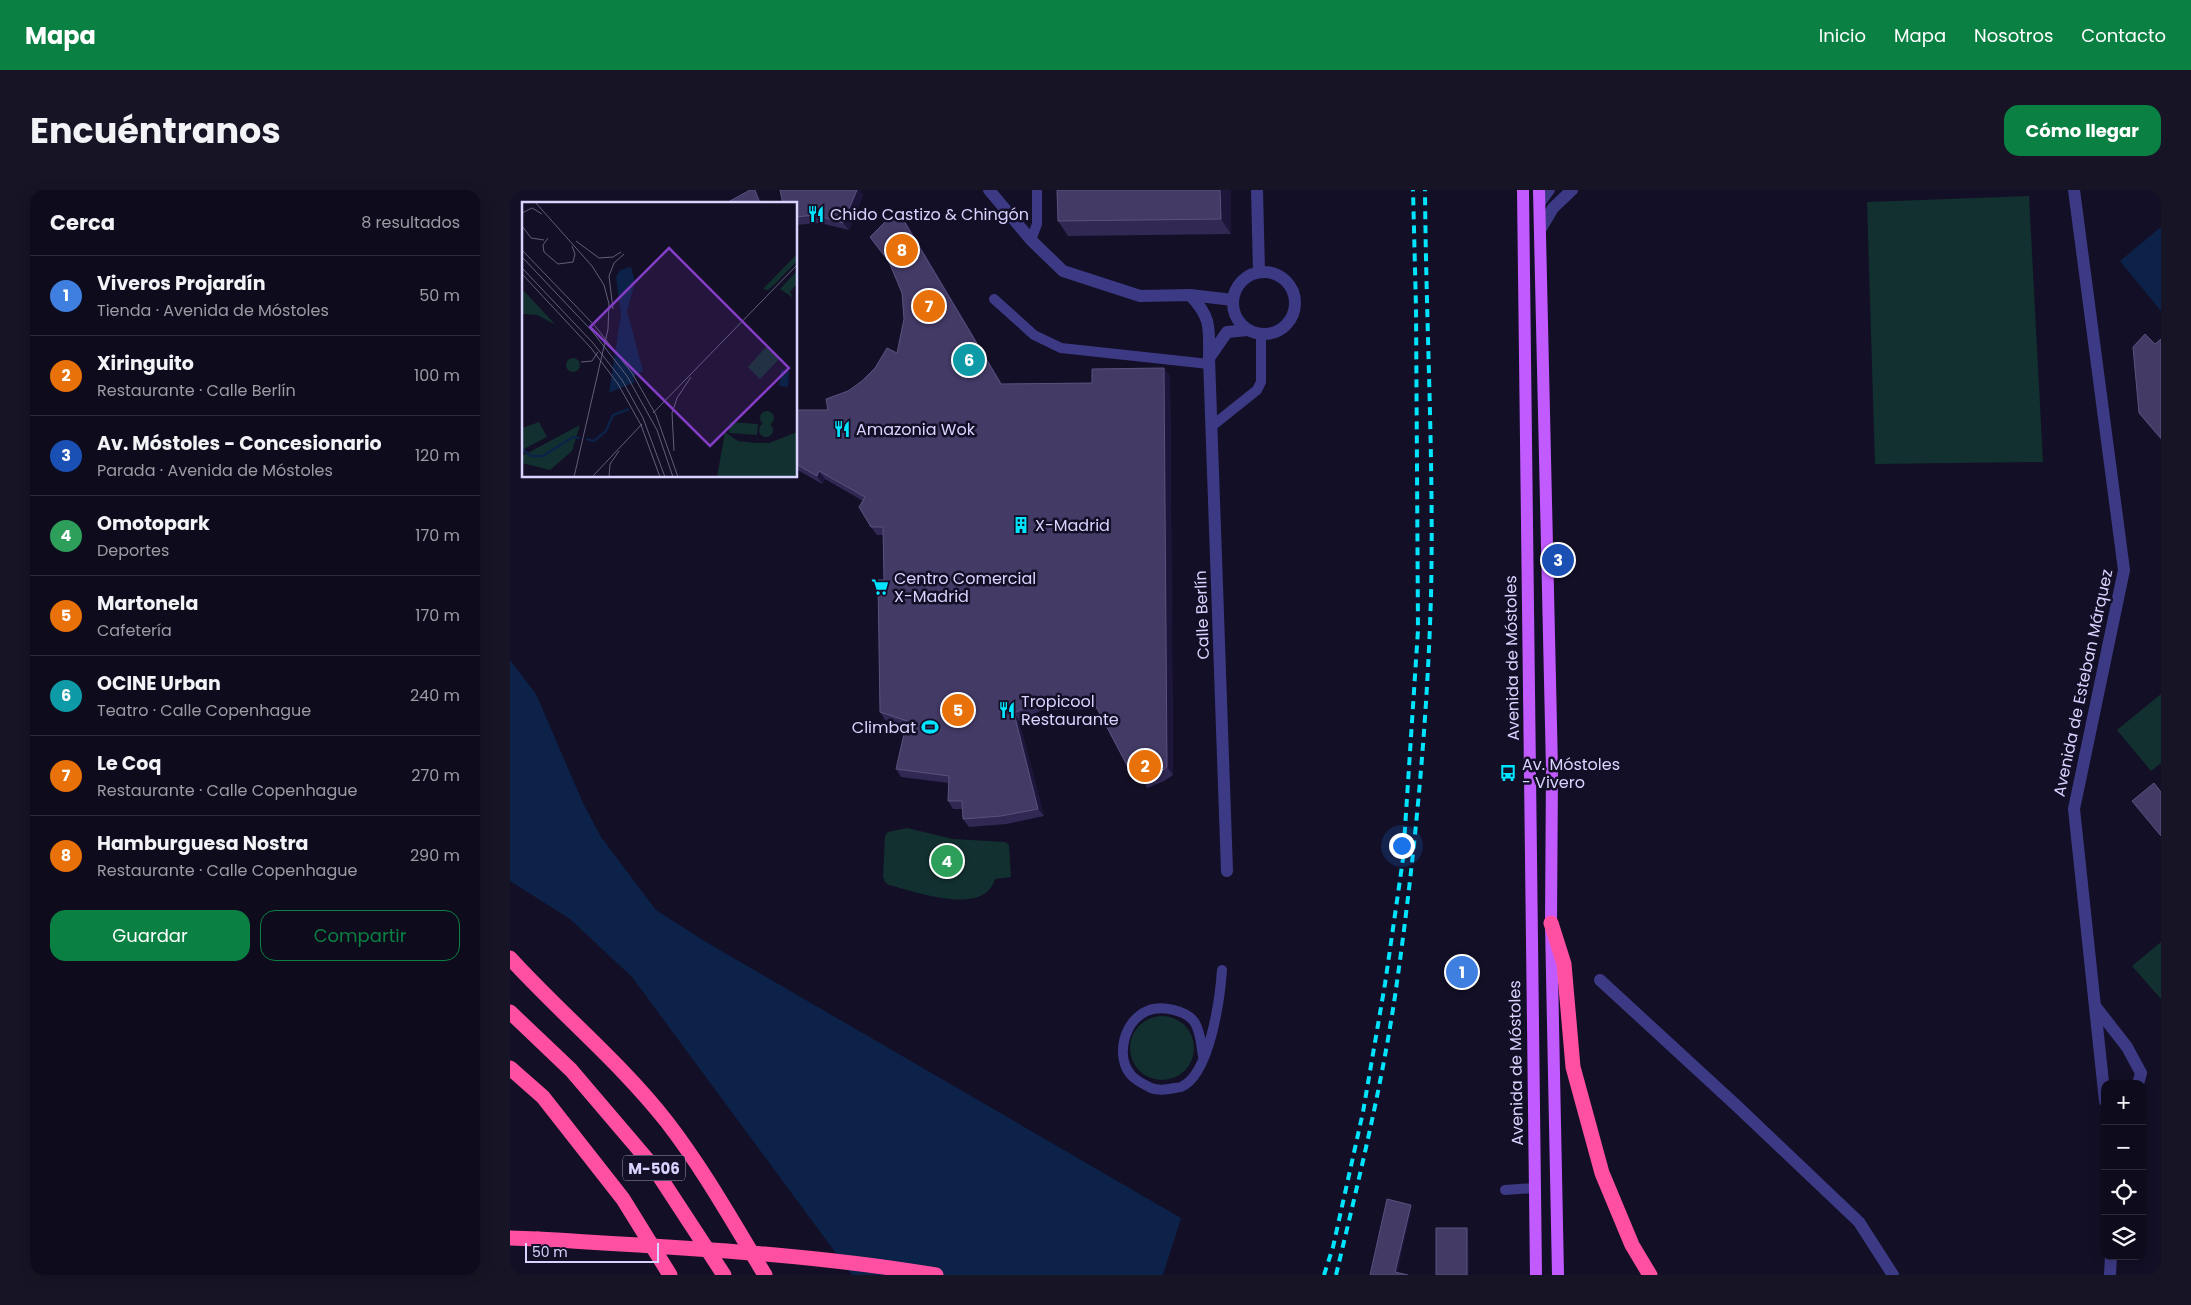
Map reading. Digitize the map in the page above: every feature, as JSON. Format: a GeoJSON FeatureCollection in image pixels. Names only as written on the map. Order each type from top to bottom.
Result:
{"type":"FeatureCollection","features":[{"type":"Feature","properties":{"kind":"highway"},"geometry":{"type":"LineString","coordinates":[[1552,923],[1564,964],[1573,1067],[1602,1173],[1632,1244],[1650,1275]]}},
{"type":"Feature","properties":{"kind":"highway"},"geometry":{"type":"LineString","coordinates":[[510,958],[543,994]]}},
{"type":"Feature","properties":{"kind":"highway","name":"M-506"},"geometry":{"type":"LineString","coordinates":[[510,971],[543,994],[591,1038],[666,1122],[708,1183],[766,1275]]}},
{"type":"Feature","properties":{"kind":"highway","name":"M-506"},"geometry":{"type":"LineString","coordinates":[[510,1012],[571,1070],[652,1165],[724,1275]]}},
{"type":"Feature","properties":{"kind":"highway"},"geometry":{"type":"LineString","coordinates":[[510,1027],[571,1070]]}},
{"type":"Feature","properties":{"kind":"highway"},"geometry":{"type":"LineString","coordinates":[[510,1068],[542,1097],[623,1200],[670,1275]]}},
{"type":"Feature","properties":{"kind":"highway"},"geometry":{"type":"LineString","coordinates":[[510,1238],[693,1248],[849,1263],[936,1275]]}},
{"type":"Feature","properties":{"kind":"main road","name":"Avenida de Móstoles"},"geometry":{"type":"LineString","coordinates":[[1522,190],[1536,1275]]}},
{"type":"Feature","properties":{"kind":"main road"},"geometry":{"type":"LineString","coordinates":[[1540,190],[1552,769],[1552,923],[1558,1275]]}},
{"type":"Feature","properties":{"kind":"street"},"geometry":{"type":"LineString","coordinates":[[989,190],[1031,240],[1063,271],[1140,296],[1190,295],[1233,300]]}},
{"type":"Feature","properties":{"kind":"street"},"geometry":{"type":"LineString","coordinates":[[1257,190],[1259,272]]}},
{"type":"Feature","properties":{"kind":"street"},"geometry":{"type":"LineString","coordinates":[[1540,230],[1552,208],[1572,190]]}},
{"type":"Feature","properties":{"kind":"street","name":"Avenida de Esteban Márquez"},"geometry":{"type":"LineString","coordinates":[[2074,190],[2124,570],[2074,809],[2103,1080]]}},
{"type":"Feature","properties":{"kind":"street"},"geometry":{"type":"LineString","coordinates":[[1209,361],[1227,332],[1248,330],[1261,334],[1274,333],[1283,328],[1292,315],[1295,300],[1293,290],[1279,275],[1259,272],[1241,282],[1233,300],[1236,317],[1248,330]]}},
{"type":"Feature","properties":{"kind":"street","name":"Calle Berlín"},"geometry":{"type":"LineString","coordinates":[[1190,295],[1203,309],[1209,324],[1227,871]]}},
{"type":"Feature","properties":{"kind":"street"},"geometry":{"type":"LineString","coordinates":[[1600,980],[1738,1106],[1859,1222],[1893,1275]]}},
{"type":"Feature","properties":{"kind":"street"},"geometry":{"type":"LineString","coordinates":[[2095,1006],[2127,1047],[2141,1073],[2139,1080]]}},
{"type":"Feature","properties":{"kind":"street"},"geometry":{"type":"LineString","coordinates":[[2110,1275],[2111,1260]]}},
{"type":"Feature","properties":{"kind":"lane"},"geometry":{"type":"LineString","coordinates":[[1031,240],[1037,224],[1036,190]]}},
{"type":"Feature","properties":{"kind":"lane"},"geometry":{"type":"LineString","coordinates":[[1540,204],[1550,190]]}},
{"type":"Feature","properties":{"kind":"lane"},"geometry":{"type":"LineString","coordinates":[[994,299],[1034,335],[1061,348],[1209,361]]}},
{"type":"Feature","properties":{"kind":"lane"},"geometry":{"type":"LineString","coordinates":[[1212,426],[1256,390],[1261,382],[1261,334]]}},
{"type":"Feature","properties":{"kind":"lane"},"geometry":{"type":"LineString","coordinates":[[1203,1056],[1201,1038],[1194,1022],[1181,1011],[1173,1009],[1147,1011],[1128,1027],[1122,1052],[1132,1076],[1153,1089],[1181,1087],[1198,1070],[1210,1044],[1221,989],[1222,970]]}},
{"type":"Feature","properties":{"kind":"lane"},"geometry":{"type":"LineString","coordinates":[[1505,1190],[1534,1188]]}},
{"type":"Feature","properties":{"kind":"green space"},"geometry":{"type":"Polygon","coordinates":[[[2029,196],[2043,462],[1875,464],[1867,202],[2029,196]]]}},
{"type":"Feature","properties":{"kind":"green space"},"geometry":{"type":"Polygon","coordinates":[[[2161,694],[2161,763],[2151,771],[2117,730],[2161,694]]]}},
{"type":"Feature","properties":{"kind":"green space"},"geometry":{"type":"Polygon","coordinates":[[[907,828],[953,839],[1005,842],[1009,845],[1011,877],[995,879],[988,890],[978,897],[964,899],[948,899],[889,885],[883,877],[885,836],[888,832],[907,828]]]}},
{"type":"Feature","properties":{"kind":"green space"},"geometry":{"type":"Polygon","coordinates":[[[2161,942],[2161,999],[2132,966],[2161,942]]]}},
{"type":"Feature","properties":{"kind":"green space"},"geometry":{"type":"Polygon","coordinates":[[[1162,1016],[1180,1022],[1188,1030],[1194,1048],[1188,1066],[1180,1074],[1162,1080],[1144,1074],[1136,1066],[1130,1048],[1136,1030],[1144,1022],[1162,1016]]]}},
{"type":"Feature","properties":{"kind":"water"},"geometry":{"type":"Polygon","coordinates":[[[2161,227],[2161,311],[2120,261],[2161,227]]]}},
{"type":"Feature","properties":{"kind":"water"},"geometry":{"type":"Polygon","coordinates":[[[510,660],[536,694],[583,803],[601,837],[656,910],[706,942],[1181,1218],[1163,1275],[852,1275],[632,977],[570,919],[510,881],[510,660]]]}},
{"type":"Feature","properties":{"kind":"building"},"geometry":{"type":"Polygon","coordinates":[[[750,190],[755,190],[759,202],[729,202],[750,190]]]}},
{"type":"Feature","properties":{"kind":"building"},"geometry":{"type":"Polygon","coordinates":[[[780,190],[857,190],[843,223],[815,215],[798,217],[798,202],[783,202],[780,190]]]}},
{"type":"Feature","properties":{"kind":"building"},"geometry":{"type":"Polygon","coordinates":[[[1057,190],[1220,190],[1221,219],[1058,221],[1057,190]]]}},
{"type":"Feature","properties":{"kind":"building","name":"X-Madrid"},"geometry":{"type":"Polygon","coordinates":[[[892,215],[897,220],[901,216],[1001,384],[1092,383],[1092,369],[1164,368],[1167,767],[1159,773],[1142,780],[1135,768],[1129,769],[1093,701],[1037,702],[1014,713],[1038,809],[1001,816],[963,819],[962,801],[948,801],[949,776],[896,769],[907,721],[880,712],[878,580],[884,580],[883,527],[871,527],[859,507],[865,497],[819,471],[817,476],[798,465],[798,410],[828,410],[826,399],[848,391],[862,381],[875,368],[887,348],[897,353],[904,319],[902,293],[889,262],[870,237],[892,215]]]}},
{"type":"Feature","properties":{"kind":"building"},"geometry":{"type":"Polygon","coordinates":[[[2145,334],[2155,344],[2161,339],[2161,438],[2139,413],[2133,347],[2145,334]]]}},
{"type":"Feature","properties":{"kind":"building"},"geometry":{"type":"Polygon","coordinates":[[[2154,783],[2161,792],[2161,836],[2132,801],[2154,783]]]}},
{"type":"Feature","properties":{"kind":"building"},"geometry":{"type":"Polygon","coordinates":[[[1387,1199],[1411,1205],[1395,1272],[1408,1275],[1370,1275],[1387,1199]]]}},
{"type":"Feature","properties":{"kind":"building"},"geometry":{"type":"Polygon","coordinates":[[[1436,1228],[1467,1228],[1467,1275],[1436,1275],[1436,1228]]]}},
{"type":"Feature","properties":{"kind":"railway"},"geometry":{"type":"LineString","coordinates":[[1324,1275],[1333,1247],[1363,1112],[1385,984],[1403,859],[1418,630],[1416,308],[1413,190]]}},
{"type":"Feature","properties":{"kind":"railway"},"geometry":{"type":"LineString","coordinates":[[1336,1275],[1383,1066],[1395,996],[1419,797],[1429,646],[1432,545],[1425,190]]}},
{"type":"Feature","properties":{"kind":"place","name":"Chido Castizo & Chingón"},"geometry":{"type":"Point","coordinates":[816,214]}},
{"type":"Feature","properties":{"kind":"place","name":"Hamburguesa Nostra"},"geometry":{"type":"Point","coordinates":[902,250]}},
{"type":"Feature","properties":{"kind":"place","name":"Le Coq"},"geometry":{"type":"Point","coordinates":[929,306]}},
{"type":"Feature","properties":{"kind":"place","name":"OCINE Urban"},"geometry":{"type":"Point","coordinates":[969,360]}},
{"type":"Feature","properties":{"kind":"place","name":"Amazonia Wok"},"geometry":{"type":"Point","coordinates":[842,429]}},
{"type":"Feature","properties":{"kind":"place","name":"X-Madrid"},"geometry":{"type":"Point","coordinates":[1021,525]}},
{"type":"Feature","properties":{"kind":"place","name":"Av. Móstoles - Concesionario"},"geometry":{"type":"Point","coordinates":[1558,560]}},
{"type":"Feature","properties":{"kind":"place","name":"Centro Comercial X-Madrid"},"geometry":{"type":"Point","coordinates":[880,587]}},
{"type":"Feature","properties":{"kind":"place","name":"Martonela"},"geometry":{"type":"Point","coordinates":[958,710]}},
{"type":"Feature","properties":{"kind":"place","name":"Tropicool Restaurante"},"geometry":{"type":"Point","coordinates":[1007,710]}},
{"type":"Feature","properties":{"kind":"place","name":"Climbat"},"geometry":{"type":"Point","coordinates":[930,727]}},
{"type":"Feature","properties":{"kind":"place","name":"Xiringuito"},"geometry":{"type":"Point","coordinates":[1145,766]}},
{"type":"Feature","properties":{"kind":"place","name":"Av. Móstoles - Vivero"},"geometry":{"type":"Point","coordinates":[1508,773]}},
{"type":"Feature","properties":{"kind":"place","name":"Omotopark"},"geometry":{"type":"Point","coordinates":[947,861]}},
{"type":"Feature","properties":{"kind":"place","name":"Viveros Projardín"},"geometry":{"type":"Point","coordinates":[1462,972]}}]}
